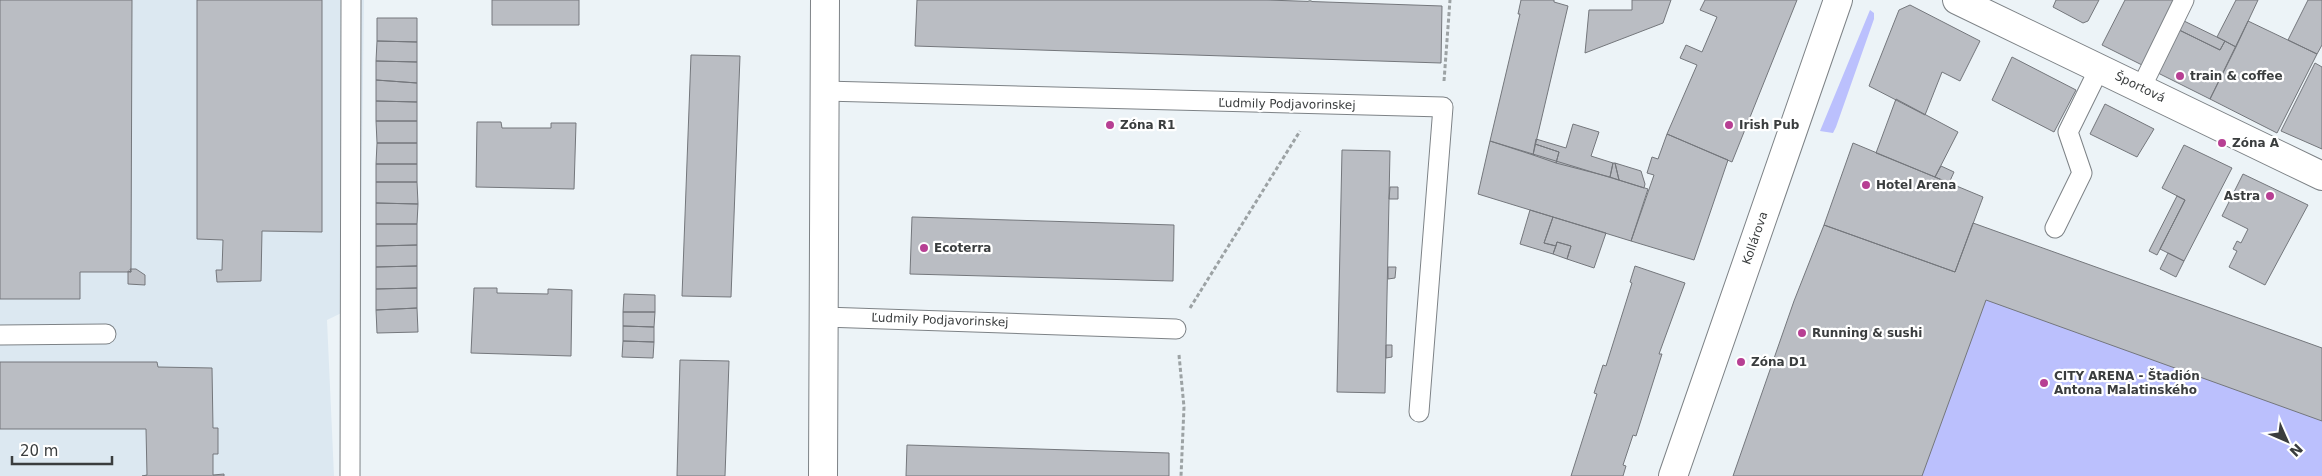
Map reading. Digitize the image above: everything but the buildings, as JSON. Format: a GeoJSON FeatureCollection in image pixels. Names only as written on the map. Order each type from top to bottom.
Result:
{"type":"FeatureCollection","features":[{"type":"Feature","properties":{"kind":"street"},"geometry":{"type":"LineString","coordinates":[[824,476],[825,0]]}},
{"type":"Feature","properties":{"kind":"street","name":"Kollárova"},"geometry":{"type":"LineString","coordinates":[[1673,476],[1838,0]]}},
{"type":"Feature","properties":{"kind":"street","name":"Športová"},"geometry":{"type":"LineString","coordinates":[[1957,0],[2100,67],[2322,176]]}},
{"type":"Feature","properties":{"kind":"lane"},"geometry":{"type":"LineString","coordinates":[[350,476],[351,0]]}},
{"type":"Feature","properties":{"kind":"lane"},"geometry":{"type":"LineString","coordinates":[[2141,88],[2184,0]]}},
{"type":"Feature","properties":{"kind":"lane"},"geometry":{"type":"LineString","coordinates":[[2055,228],[2082,173],[2068,132],[2100,67]]}},
{"type":"Feature","properties":{"kind":"lane","name":"Ľudmily Podjavorinskej"},"geometry":{"type":"LineString","coordinates":[[824,91],[1443,107]]}},
{"type":"Feature","properties":{"kind":"lane"},"geometry":{"type":"LineString","coordinates":[[1419,412],[1443,107]]}},
{"type":"Feature","properties":{"kind":"lane","name":"Ľudmily Podjavorinskej"},"geometry":{"type":"LineString","coordinates":[[824,317],[1176,329]]}},
{"type":"Feature","properties":{"kind":"lane"},"geometry":{"type":"LineString","coordinates":[[0,335],[106,334]]}},
{"type":"Feature","properties":{"kind":"path"},"geometry":{"type":"LineString","coordinates":[[1443,107],[1450,0]]}},
{"type":"Feature","properties":{"kind":"path"},"geometry":{"type":"LineString","coordinates":[[1181,476],[1184,407],[1176,329],[1316,105]]}},
{"type":"Feature","properties":{"kind":"shaded area"},"geometry":{"type":"Polygon","coordinates":[[[0,0],[364,0],[360,304],[327,320],[334,476],[0,476],[0,0]]]}},
{"type":"Feature","properties":{"kind":"shaded area"},"geometry":{"type":"Polygon","coordinates":[[[1870,10],[1874,13],[1874,19],[1836,127],[1833,133],[1820,131],[1870,10]]]}},
{"type":"Feature","properties":{"kind":"shaded area","name":"CITY ARENA - Štadión Antona Malatinského"},"geometry":{"type":"Polygon","coordinates":[[[1824,225],[2322,348],[2322,476],[1733,476],[1824,225]]]}},
{"type":"Feature","properties":{"kind":"place","name":"train & coffee"},"geometry":{"type":"Point","coordinates":[2180,76]}},
{"type":"Feature","properties":{"kind":"place","name":"Zóna R1"},"geometry":{"type":"Point","coordinates":[1110,125]}},
{"type":"Feature","properties":{"kind":"place","name":"Irish Pub"},"geometry":{"type":"Point","coordinates":[1729,125]}},
{"type":"Feature","properties":{"kind":"place","name":"Zóna A"},"geometry":{"type":"Point","coordinates":[2222,143]}},
{"type":"Feature","properties":{"kind":"place","name":"Hotel Arena"},"geometry":{"type":"Point","coordinates":[1866,185]}},
{"type":"Feature","properties":{"kind":"place","name":"Astra"},"geometry":{"type":"Point","coordinates":[2270,196]}},
{"type":"Feature","properties":{"kind":"place","name":"Ecoterra"},"geometry":{"type":"Point","coordinates":[924,248]}},
{"type":"Feature","properties":{"kind":"place","name":"Running & sushi"},"geometry":{"type":"Point","coordinates":[1802,333]}},
{"type":"Feature","properties":{"kind":"place","name":"Zóna D1"},"geometry":{"type":"Point","coordinates":[1741,362]}},
{"type":"Feature","properties":{"kind":"place","name":"CITY ARENA - Štadión Antona Malatinského"},"geometry":{"type":"Point","coordinates":[2044,383]}}]}
